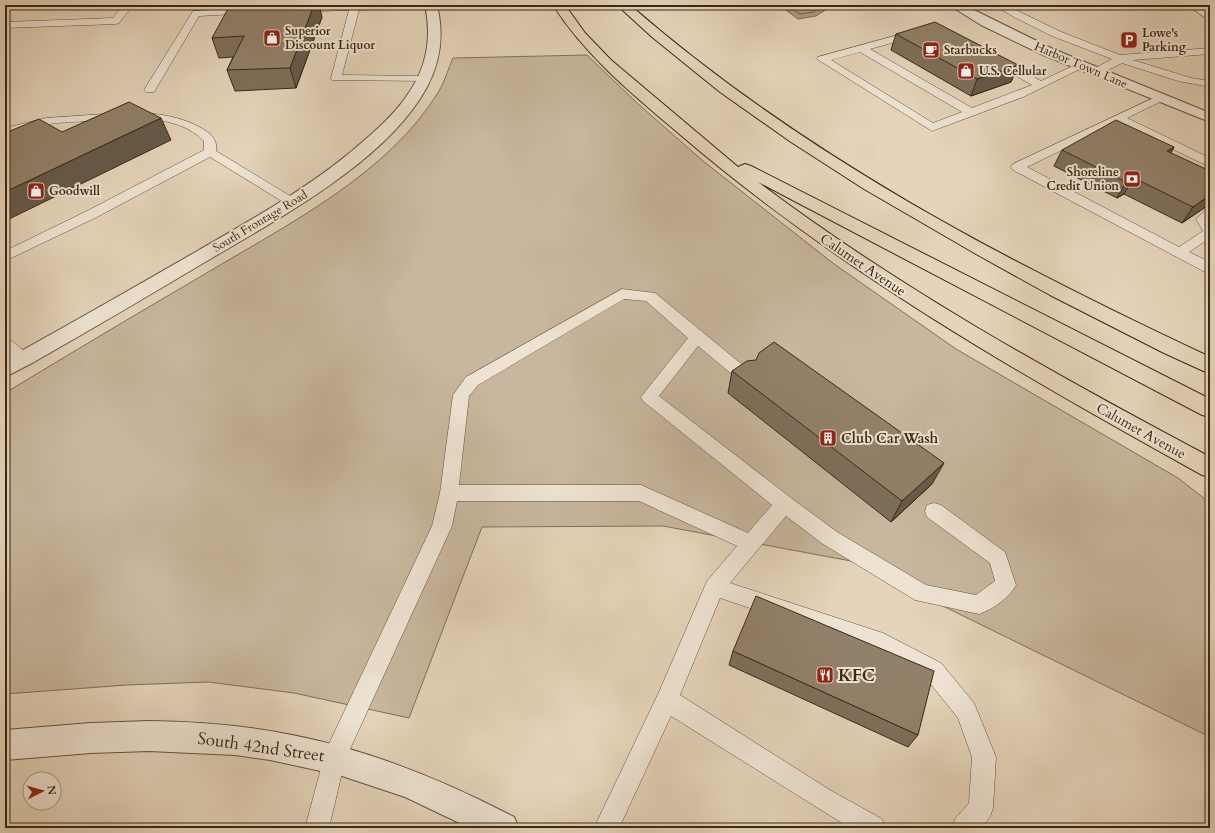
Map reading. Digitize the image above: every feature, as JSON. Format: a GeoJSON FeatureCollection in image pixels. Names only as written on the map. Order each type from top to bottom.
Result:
{"type":"FeatureCollection","features":[{"type":"Feature","properties":{"kind":"main road","name":"Calumet Avenue"},"geometry":{"type":"LineString","coordinates":[[559,5],[598,56],[695,142],[776,206],[917,300],[1018,362],[1210,468]]}},
{"type":"Feature","properties":{"kind":"main road"},"geometry":{"type":"LineString","coordinates":[[623,5],[664,43],[766,120],[844,171],[986,254],[1210,366]]}},
{"type":"Feature","properties":{"kind":"main road"},"geometry":{"type":"LineString","coordinates":[[695,142],[821,209],[1210,409]]}},
{"type":"Feature","properties":{"kind":"street","name":"South Frontage Road"},"geometry":{"type":"LineString","coordinates":[[14,364],[293,202],[343,167],[377,138],[402,112],[424,79],[435,42],[435,20],[431,5]]}},
{"type":"Feature","properties":{"kind":"street","name":"Harbor Town Lane"},"geometry":{"type":"LineString","coordinates":[[955,5],[995,28],[1081,66],[1210,118]]}},
{"type":"Feature","properties":{"kind":"street","name":"South 42nd Street"},"geometry":{"type":"LineString","coordinates":[[5,745],[99,738],[190,736],[276,746],[334,758],[410,784],[503,828]]}},
{"type":"Feature","properties":{"kind":"lane"},"geometry":{"type":"LineString","coordinates":[[5,25],[116,21],[128,5]]}},
{"type":"Feature","properties":{"kind":"lane"},"geometry":{"type":"LineString","coordinates":[[284,10],[407,5]]}},
{"type":"Feature","properties":{"kind":"lane"},"geometry":{"type":"LineString","coordinates":[[1000,5],[1048,30],[1121,59],[1195,82],[1210,84]]}},
{"type":"Feature","properties":{"kind":"lane"},"geometry":{"type":"LineString","coordinates":[[1192,5],[1210,18]]}},
{"type":"Feature","properties":{"kind":"lane"},"geometry":{"type":"LineString","coordinates":[[355,7],[336,78],[424,79]]}},
{"type":"Feature","properties":{"kind":"lane"},"geometry":{"type":"LineString","coordinates":[[150,90],[196,13],[260,11]]}},
{"type":"Feature","properties":{"kind":"lane"},"geometry":{"type":"LineString","coordinates":[[928,30],[822,59],[932,127],[1041,85],[1081,66]]}},
{"type":"Feature","properties":{"kind":"lane"},"geometry":{"type":"LineString","coordinates":[[861,48],[972,112]]}},
{"type":"Feature","properties":{"kind":"lane"},"geometry":{"type":"LineString","coordinates":[[1096,72],[1121,59],[1137,56],[1210,51]]}},
{"type":"Feature","properties":{"kind":"lane"},"geometry":{"type":"LineString","coordinates":[[985,54],[1041,85]]}},
{"type":"Feature","properties":{"kind":"lane"},"geometry":{"type":"LineString","coordinates":[[1160,98],[1017,167],[1179,253],[1208,268],[1210,267]]}},
{"type":"Feature","properties":{"kind":"lane"},"geometry":{"type":"LineString","coordinates":[[5,132],[31,124],[57,120],[140,116],[158,117],[179,122],[196,129],[211,142],[210,152]]}},
{"type":"Feature","properties":{"kind":"lane"},"geometry":{"type":"LineString","coordinates":[[1117,118],[1210,163]]}},
{"type":"Feature","properties":{"kind":"lane"},"geometry":{"type":"LineString","coordinates":[[210,152],[293,202]]}},
{"type":"Feature","properties":{"kind":"lane"},"geometry":{"type":"LineString","coordinates":[[5,256],[92,214],[210,152]]}},
{"type":"Feature","properties":{"kind":"lane"},"geometry":{"type":"LineString","coordinates":[[1179,253],[1210,232],[1203,219],[1210,214]]}},
{"type":"Feature","properties":{"kind":"lane"},"geometry":{"type":"LineString","coordinates":[[317,828],[334,758],[442,526],[449,493],[461,394],[472,382],[622,294],[650,296],[745,376]]}},
{"type":"Feature","properties":{"kind":"lane"},"geometry":{"type":"LineString","coordinates":[[697,337],[649,397],[784,504],[830,538],[922,593],[979,605],[1006,585],[998,558],[934,511]]}},
{"type":"Feature","properties":{"kind":"lane"},"geometry":{"type":"LineString","coordinates":[[5,344],[14,364]]}},
{"type":"Feature","properties":{"kind":"lane"},"geometry":{"type":"LineString","coordinates":[[449,493],[641,492],[750,543]]}},
{"type":"Feature","properties":{"kind":"lane"},"geometry":{"type":"LineString","coordinates":[[606,828],[667,700],[714,587],[784,504]]}},
{"type":"Feature","properties":{"kind":"lane"},"geometry":{"type":"LineString","coordinates":[[714,587],[883,643],[933,670],[966,711],[984,757],[981,808],[964,828]]}},
{"type":"Feature","properties":{"kind":"lane"},"geometry":{"type":"LineString","coordinates":[[667,700],[822,798],[873,828]]}},
{"type":"Feature","properties":{"kind":"shaded area"},"geometry":{"type":"Polygon","coordinates":[[[587,55],[636,102],[703,161],[834,264],[956,349],[1178,478],[1210,503],[1210,737],[851,561],[663,526],[482,527],[409,718],[294,693],[208,682],[127,685],[5,694],[5,393],[301,217],[364,173],[393,148],[418,121],[439,91],[453,58],[587,55]]]}},
{"type":"Feature","properties":{"kind":"water"},"geometry":{"type":"Polygon","coordinates":[[[779,5],[833,5],[816,16],[798,19],[779,5]]]}},
{"type":"Feature","properties":{"kind":"building"},"geometry":{"type":"Polygon","coordinates":[[[230,5],[314,5],[290,68],[227,70],[244,36],[212,38],[230,5]]]}},
{"type":"Feature","properties":{"kind":"building"},"geometry":{"type":"Polygon","coordinates":[[[935,22],[1018,65],[977,79],[896,34],[935,22]]]}},
{"type":"Feature","properties":{"kind":"building"},"geometry":{"type":"Polygon","coordinates":[[[129,102],[161,118],[5,192],[5,133],[39,119],[62,132],[129,102]]]}},
{"type":"Feature","properties":{"kind":"building"},"geometry":{"type":"Polygon","coordinates":[[[1116,120],[1174,147],[1167,151],[1210,171],[1210,195],[1193,207],[1134,178],[1126,182],[1062,150],[1116,120]]]}},
{"type":"Feature","properties":{"kind":"building"},"geometry":{"type":"Polygon","coordinates":[[[774,342],[944,463],[902,501],[732,371],[747,361],[756,360],[759,353],[774,342]]]}},
{"type":"Feature","properties":{"kind":"building","name":"KFC"},"geometry":{"type":"Polygon","coordinates":[[[756,596],[934,671],[918,735],[733,651],[756,596]]]}},
{"type":"Feature","properties":{"kind":"place","name":"Superior Discount Liquor"},"geometry":{"type":"Point","coordinates":[272,38]}},
{"type":"Feature","properties":{"kind":"place","name":"Lowe's Parking"},"geometry":{"type":"Point","coordinates":[1129,40]}},
{"type":"Feature","properties":{"kind":"place","name":"Starbucks"},"geometry":{"type":"Point","coordinates":[931,50]}},
{"type":"Feature","properties":{"kind":"place","name":"U.S. Cellular"},"geometry":{"type":"Point","coordinates":[966,71]}},
{"type":"Feature","properties":{"kind":"place","name":"Shoreline Credit Union"},"geometry":{"type":"Point","coordinates":[1132,179]}},
{"type":"Feature","properties":{"kind":"place","name":"Goodwill"},"geometry":{"type":"Point","coordinates":[36,191]}},
{"type":"Feature","properties":{"kind":"place","name":"Club Car Wash"},"geometry":{"type":"Point","coordinates":[828,438]}},
{"type":"Feature","properties":{"kind":"place","name":"KFC"},"geometry":{"type":"Point","coordinates":[825,675]}}]}
